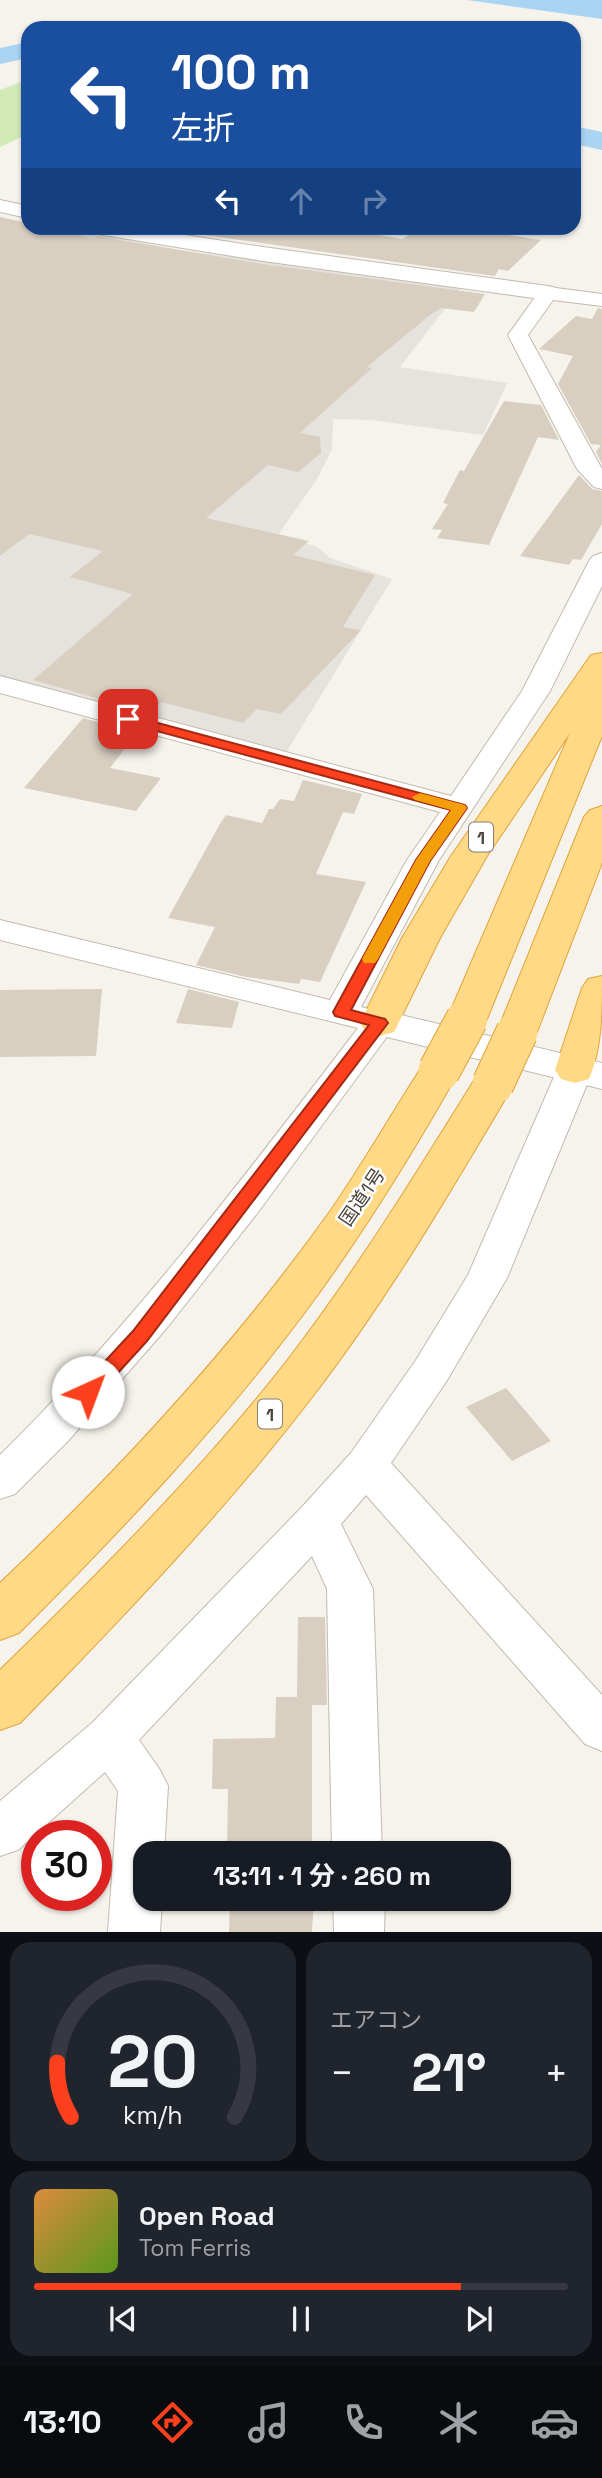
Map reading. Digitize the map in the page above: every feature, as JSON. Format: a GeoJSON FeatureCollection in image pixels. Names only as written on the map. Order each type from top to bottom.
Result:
{"type":"FeatureCollection","features":[{"type":"Feature","properties":{"kind":"highway","name":"1"},"geometry":{"type":"LineString","coordinates":[[380,1023],[421,938],[469,856],[602,662]]}},
{"type":"Feature","properties":{"kind":"highway","name":"国道1号"},"geometry":{"type":"LineString","coordinates":[[0,1617],[51,1569],[153,1461],[243,1358],[334,1238],[381,1170],[467,1020],[602,696]]}},
{"type":"Feature","properties":{"kind":"highway","name":"1"},"geometry":{"type":"LineString","coordinates":[[0,1706],[105,1601],[209,1488],[300,1378],[373,1279],[493,1084],[517,1032],[602,817]]}},
{"type":"Feature","properties":{"kind":"highway"},"geometry":{"type":"LineString","coordinates":[[591,1050],[602,988]]}},
{"type":"Feature","properties":{"kind":"street"},"geometry":{"type":"LineString","coordinates":[[0,206],[21,210]]}},
{"type":"Feature","properties":{"kind":"street"},"geometry":{"type":"LineString","coordinates":[[146,235],[602,300]]}},
{"type":"Feature","properties":{"kind":"street"},"geometry":{"type":"LineString","coordinates":[[548,293],[518,335],[589,468],[602,482]]}},
{"type":"Feature","properties":{"kind":"street"},"geometry":{"type":"LineString","coordinates":[[341,1012],[423,860],[536,691],[602,561]]}},
{"type":"Feature","properties":{"kind":"street"},"geometry":{"type":"LineString","coordinates":[[0,684],[460,808]]}},
{"type":"Feature","properties":{"kind":"street"},"geometry":{"type":"LineString","coordinates":[[0,930],[380,1023],[591,1050],[487,1278],[431,1371],[366,1465],[317,1521],[109,1738],[0,1833]]}},
{"type":"Feature","properties":{"kind":"street"},"geometry":{"type":"LineString","coordinates":[[0,1482],[36,1448],[140,1336],[380,1023]]}},
{"type":"Feature","properties":{"kind":"street"},"geometry":{"type":"LineString","coordinates":[[366,1465],[602,1729]]}},
{"type":"Feature","properties":{"kind":"street"},"geometry":{"type":"LineString","coordinates":[[317,1521],[350,1589],[357,1841]]}},
{"type":"Feature","properties":{"kind":"street"},"geometry":{"type":"LineString","coordinates":[[109,1738],[143,1786],[134,1932]]}},
{"type":"Feature","properties":{"kind":"shaded area"},"geometry":{"type":"Polygon","coordinates":[[[56,235],[104,235],[173,249],[461,288],[400,367],[507,383],[483,435],[371,420],[333,419],[332,449],[317,479],[278,535],[317,547],[330,558],[392,579],[284,756],[0,679],[0,262],[56,235]]]}},
{"type":"Feature","properties":{"kind":"green space"},"geometry":{"type":"Polygon","coordinates":[[[21,82],[21,137],[0,147],[0,90],[21,82]]]}},
{"type":"Feature","properties":{"kind":"water"},"geometry":{"type":"Polygon","coordinates":[[[467,0],[602,0],[602,19],[467,0]]]}},
{"type":"Feature","properties":{"kind":"building"},"geometry":{"type":"Polygon","coordinates":[[[0,217],[21,222],[21,235],[78,235],[95,239],[96,236],[263,264],[485,294],[474,312],[441,308],[367,367],[372,368],[300,433],[320,437],[321,453],[298,472],[268,465],[206,518],[309,541],[293,555],[375,575],[343,627],[361,630],[281,714],[257,709],[243,723],[161,702],[152,714],[33,680],[133,594],[70,577],[103,551],[29,534],[0,556],[0,217]]]}},
{"type":"Feature","properties":{"kind":"building"},"geometry":{"type":"Polygon","coordinates":[[[204,235],[378,235],[403,239],[408,235],[508,235],[541,240],[508,271],[499,269],[495,276],[204,235]]]}},
{"type":"Feature","properties":{"kind":"building"},"geometry":{"type":"Polygon","coordinates":[[[598,308],[602,309],[602,464],[596,452],[601,445],[591,444],[558,384],[573,356],[539,349],[576,316],[592,319],[598,308]]]}},
{"type":"Feature","properties":{"kind":"building"},"geometry":{"type":"Polygon","coordinates":[[[504,401],[541,405],[559,440],[538,437],[489,545],[437,538],[442,530],[432,529],[448,504],[443,503],[460,470],[464,471],[504,401]]]}},
{"type":"Feature","properties":{"kind":"building"},"geometry":{"type":"Polygon","coordinates":[[[579,475],[592,489],[602,491],[602,524],[581,560],[573,559],[569,565],[520,556],[579,475]]]}},
{"type":"Feature","properties":{"kind":"building"},"geometry":{"type":"Polygon","coordinates":[[[83,718],[137,733],[110,768],[161,778],[136,811],[24,788],[83,718]]]}},
{"type":"Feature","properties":{"kind":"building"},"geometry":{"type":"Polygon","coordinates":[[[303,780],[362,794],[354,814],[343,812],[316,874],[366,882],[320,982],[301,979],[299,984],[246,977],[196,965],[215,927],[168,918],[221,822],[226,815],[262,823],[269,809],[273,809],[280,799],[294,801],[303,780]]]}},
{"type":"Feature","properties":{"kind":"building"},"geometry":{"type":"Polygon","coordinates":[[[102,989],[96,1056],[0,1057],[0,990],[102,989]]]}},
{"type":"Feature","properties":{"kind":"building"},"geometry":{"type":"Polygon","coordinates":[[[188,989],[239,1002],[232,1028],[176,1023],[188,989]]]}},
{"type":"Feature","properties":{"kind":"building"},"geometry":{"type":"Polygon","coordinates":[[[506,1388],[551,1441],[512,1461],[466,1407],[506,1388]]]}},
{"type":"Feature","properties":{"kind":"building"},"geometry":{"type":"Polygon","coordinates":[[[298,1617],[325,1617],[327,1705],[312,1705],[312,1841],[227,1841],[228,1789],[212,1789],[213,1739],[275,1738],[276,1697],[297,1697],[298,1617]]]}},
{"type":"Feature","properties":{"kind":"building"},"geometry":{"type":"Polygon","coordinates":[[[230,1911],[313,1911],[312,1932],[229,1932],[230,1911]]]}},
{"type":"Feature","properties":{"kind":"waterway"},"geometry":{"type":"LineString","coordinates":[[0,56],[21,52]]}},
{"type":"Feature","properties":{"kind":"waterway"},"geometry":{"type":"LineString","coordinates":[[581,136],[602,141]]}},
{"type":"Feature","properties":{"kind":"slow traffic"},"geometry":{"type":"LineString","coordinates":[[370,959],[423,860],[460,808],[420,797]]}},
{"type":"Feature","properties":{"kind":"route"},"geometry":{"type":"LineString","coordinates":[[88,1392],[140,1336],[380,1023],[341,1012],[423,860],[460,808],[128,719]]}}]}
